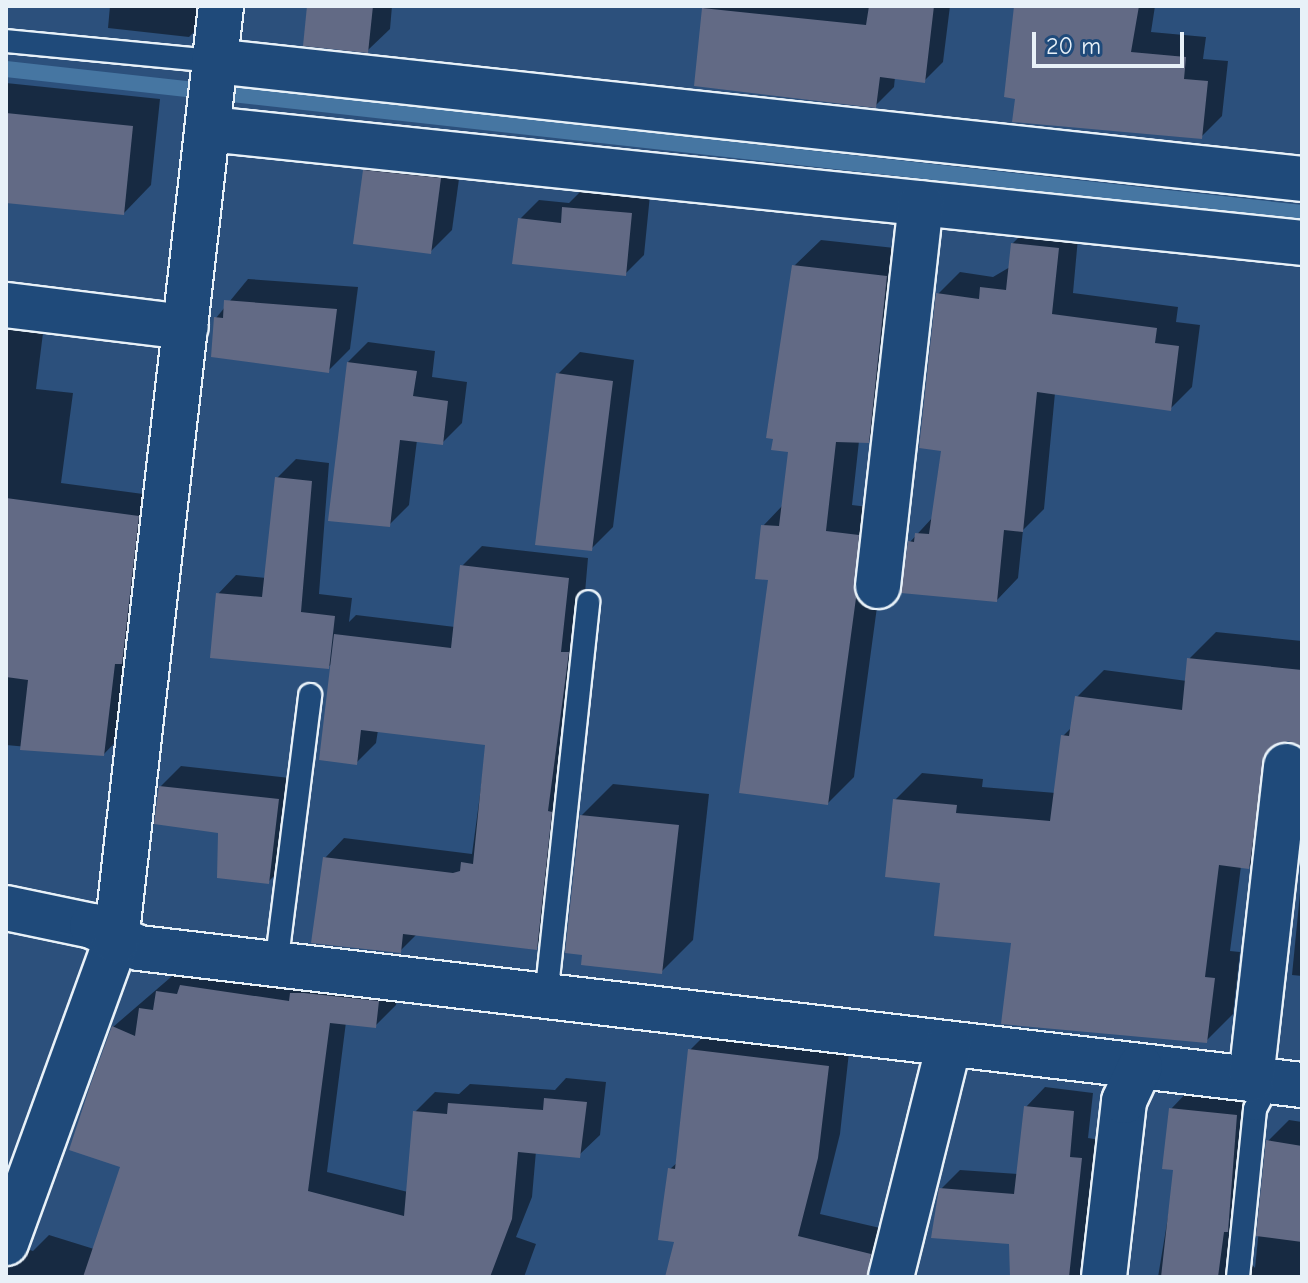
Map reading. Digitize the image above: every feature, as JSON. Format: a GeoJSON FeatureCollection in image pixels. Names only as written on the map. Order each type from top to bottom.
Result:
{"type":"FeatureCollection","features":[{"type":"Feature","properties":{"kind":"street"},"geometry":{"type":"LineString","coordinates":[[6,1243],[116,941],[221,6]]}},
{"type":"Feature","properties":{"kind":"street"},"geometry":{"type":"LineString","coordinates":[[212,94],[1302,179]]}},
{"type":"Feature","properties":{"kind":"street"},"geometry":{"type":"LineString","coordinates":[[212,94],[921,203],[1302,243]]}},
{"type":"Feature","properties":{"kind":"street"},"geometry":{"type":"LineString","coordinates":[[878,586],[921,203]]}},
{"type":"Feature","properties":{"kind":"street"},"geometry":{"type":"LineString","coordinates":[[6,305],[186,327]]}},
{"type":"Feature","properties":{"kind":"street"},"geometry":{"type":"LineString","coordinates":[[6,908],[92,926],[116,941],[276,966],[1274,1082],[1286,766]]}},
{"type":"Feature","properties":{"kind":"street"},"geometry":{"type":"LineString","coordinates":[[891,1277],[949,1044]]}},
{"type":"Feature","properties":{"kind":"street"},"geometry":{"type":"LineString","coordinates":[[1104,1277],[1124,1101],[1140,1066]]}},
{"type":"Feature","properties":{"kind":"lane"},"geometry":{"type":"LineString","coordinates":[[6,41],[212,94]]}},
{"type":"Feature","properties":{"kind":"lane"},"geometry":{"type":"LineString","coordinates":[[546,998],[588,602]]}},
{"type":"Feature","properties":{"kind":"lane"},"geometry":{"type":"LineString","coordinates":[[276,966],[310,695]]}},
{"type":"Feature","properties":{"kind":"lane"},"geometry":{"type":"LineString","coordinates":[[1238,1277],[1255,1109],[1274,1082]]}},
{"type":"Feature","properties":{"kind":"building"},"geometry":{"type":"Polygon","coordinates":[[[307,6],[373,6],[368,53],[303,46],[307,6]]]}},
{"type":"Feature","properties":{"kind":"building"},"geometry":{"type":"Polygon","coordinates":[[[869,6],[934,6],[925,83],[880,77],[876,108],[694,86],[702,8],[866,25],[869,6]]]}},
{"type":"Feature","properties":{"kind":"building"},"geometry":{"type":"Polygon","coordinates":[[[1014,6],[1139,6],[1131,52],[1186,57],[1184,79],[1208,81],[1202,139],[1012,122],[1015,99],[1004,97],[1014,6]]]}},
{"type":"Feature","properties":{"kind":"building"},"geometry":{"type":"Polygon","coordinates":[[[6,113],[133,126],[124,215],[6,203],[6,113]]]}},
{"type":"Feature","properties":{"kind":"building"},"geometry":{"type":"Polygon","coordinates":[[[363,170],[441,178],[431,254],[353,244],[363,170]]]}},
{"type":"Feature","properties":{"kind":"building"},"geometry":{"type":"Polygon","coordinates":[[[562,207],[632,213],[626,276],[512,264],[518,218],[561,223],[562,207]]]}},
{"type":"Feature","properties":{"kind":"building"},"geometry":{"type":"Polygon","coordinates":[[[1011,243],[1059,248],[1052,314],[1157,328],[1155,343],[1179,346],[1171,411],[1037,392],[1023,532],[1004,530],[997,602],[901,593],[908,541],[914,542],[915,533],[929,534],[941,451],[919,448],[936,293],[979,299],[980,287],[1006,290],[1011,243]]]}},
{"type":"Feature","properties":{"kind":"building"},"geometry":{"type":"Polygon","coordinates":[[[792,265],[887,276],[869,443],[836,442],[826,531],[859,535],[856,598],[828,805],[739,793],[768,580],[755,579],[761,525],[779,526],[788,452],[771,450],[773,439],[766,438],[792,265]]]}},
{"type":"Feature","properties":{"kind":"building"},"geometry":{"type":"Polygon","coordinates":[[[224,300],[337,309],[329,373],[211,357],[214,317],[223,318],[224,300]]]}},
{"type":"Feature","properties":{"kind":"building"},"geometry":{"type":"Polygon","coordinates":[[[347,362],[417,371],[413,396],[448,401],[443,445],[400,440],[390,527],[328,521],[347,362]]]}},
{"type":"Feature","properties":{"kind":"building"},"geometry":{"type":"Polygon","coordinates":[[[556,373],[613,381],[592,551],[535,545],[556,373]]]}},
{"type":"Feature","properties":{"kind":"building"},"geometry":{"type":"Polygon","coordinates":[[[275,477],[312,481],[301,612],[335,616],[329,669],[210,658],[216,593],[262,597],[275,477]]]}},
{"type":"Feature","properties":{"kind":"building"},"geometry":{"type":"Polygon","coordinates":[[[6,498],[139,516],[122,664],[115,664],[104,756],[20,750],[28,680],[6,677],[6,498]]]}},
{"type":"Feature","properties":{"kind":"building"},"geometry":{"type":"Polygon","coordinates":[[[460,565],[569,578],[561,652],[569,652],[548,811],[552,812],[537,950],[403,934],[401,953],[311,943],[323,857],[453,873],[460,871],[461,862],[473,864],[485,745],[361,730],[357,765],[319,760],[334,634],[451,648],[460,565]]]}},
{"type":"Feature","properties":{"kind":"building"},"geometry":{"type":"Polygon","coordinates":[[[1187,658],[1302,670],[1302,747],[1288,741],[1266,752],[1249,869],[1219,865],[1205,977],[1215,978],[1207,1043],[1001,1024],[1011,943],[934,936],[940,883],[885,877],[893,799],[957,805],[956,813],[1050,821],[1061,735],[1069,736],[1075,696],[1182,710],[1187,658]]]}},
{"type":"Feature","properties":{"kind":"building"},"geometry":{"type":"Polygon","coordinates":[[[159,786],[279,799],[269,884],[217,878],[218,833],[154,824],[159,786]]]}},
{"type":"Feature","properties":{"kind":"building"},"geometry":{"type":"Polygon","coordinates":[[[580,815],[679,825],[662,974],[581,965],[582,955],[565,953],[580,815]]]}},
{"type":"Feature","properties":{"kind":"building"},"geometry":{"type":"Polygon","coordinates":[[[180,985],[289,1001],[290,993],[304,993],[379,1001],[376,1028],[330,1023],[308,1191],[404,1216],[413,1111],[447,1114],[448,1103],[543,1110],[544,1098],[587,1102],[580,1158],[518,1152],[512,1219],[490,1277],[83,1277],[120,1167],[69,1150],[90,1086],[112,1026],[135,1036],[139,1008],[153,1010],[156,991],[177,994],[180,985]]]}},
{"type":"Feature","properties":{"kind":"building"},"geometry":{"type":"Polygon","coordinates":[[[688,1049],[829,1066],[818,1158],[798,1236],[871,1254],[867,1277],[665,1277],[674,1242],[658,1240],[668,1168],[675,1169],[688,1049]]]}},
{"type":"Feature","properties":{"kind":"building"},"geometry":{"type":"Polygon","coordinates":[[[1024,1106],[1074,1111],[1070,1157],[1082,1158],[1069,1277],[1010,1277],[1009,1244],[931,1238],[939,1188],[1014,1194],[1024,1106]]]}},
{"type":"Feature","properties":{"kind":"building"},"geometry":{"type":"Polygon","coordinates":[[[1169,1108],[1237,1115],[1228,1232],[1224,1232],[1218,1277],[1161,1277],[1173,1170],[1162,1169],[1169,1108]]]}},
{"type":"Feature","properties":{"kind":"building"},"geometry":{"type":"Polygon","coordinates":[[[1266,1140],[1302,1146],[1302,1242],[1256,1236],[1266,1140]]]}},
{"type":"Feature","properties":{"kind":"waterway"},"geometry":{"type":"LineString","coordinates":[[6,69],[1302,213]]}}]}
